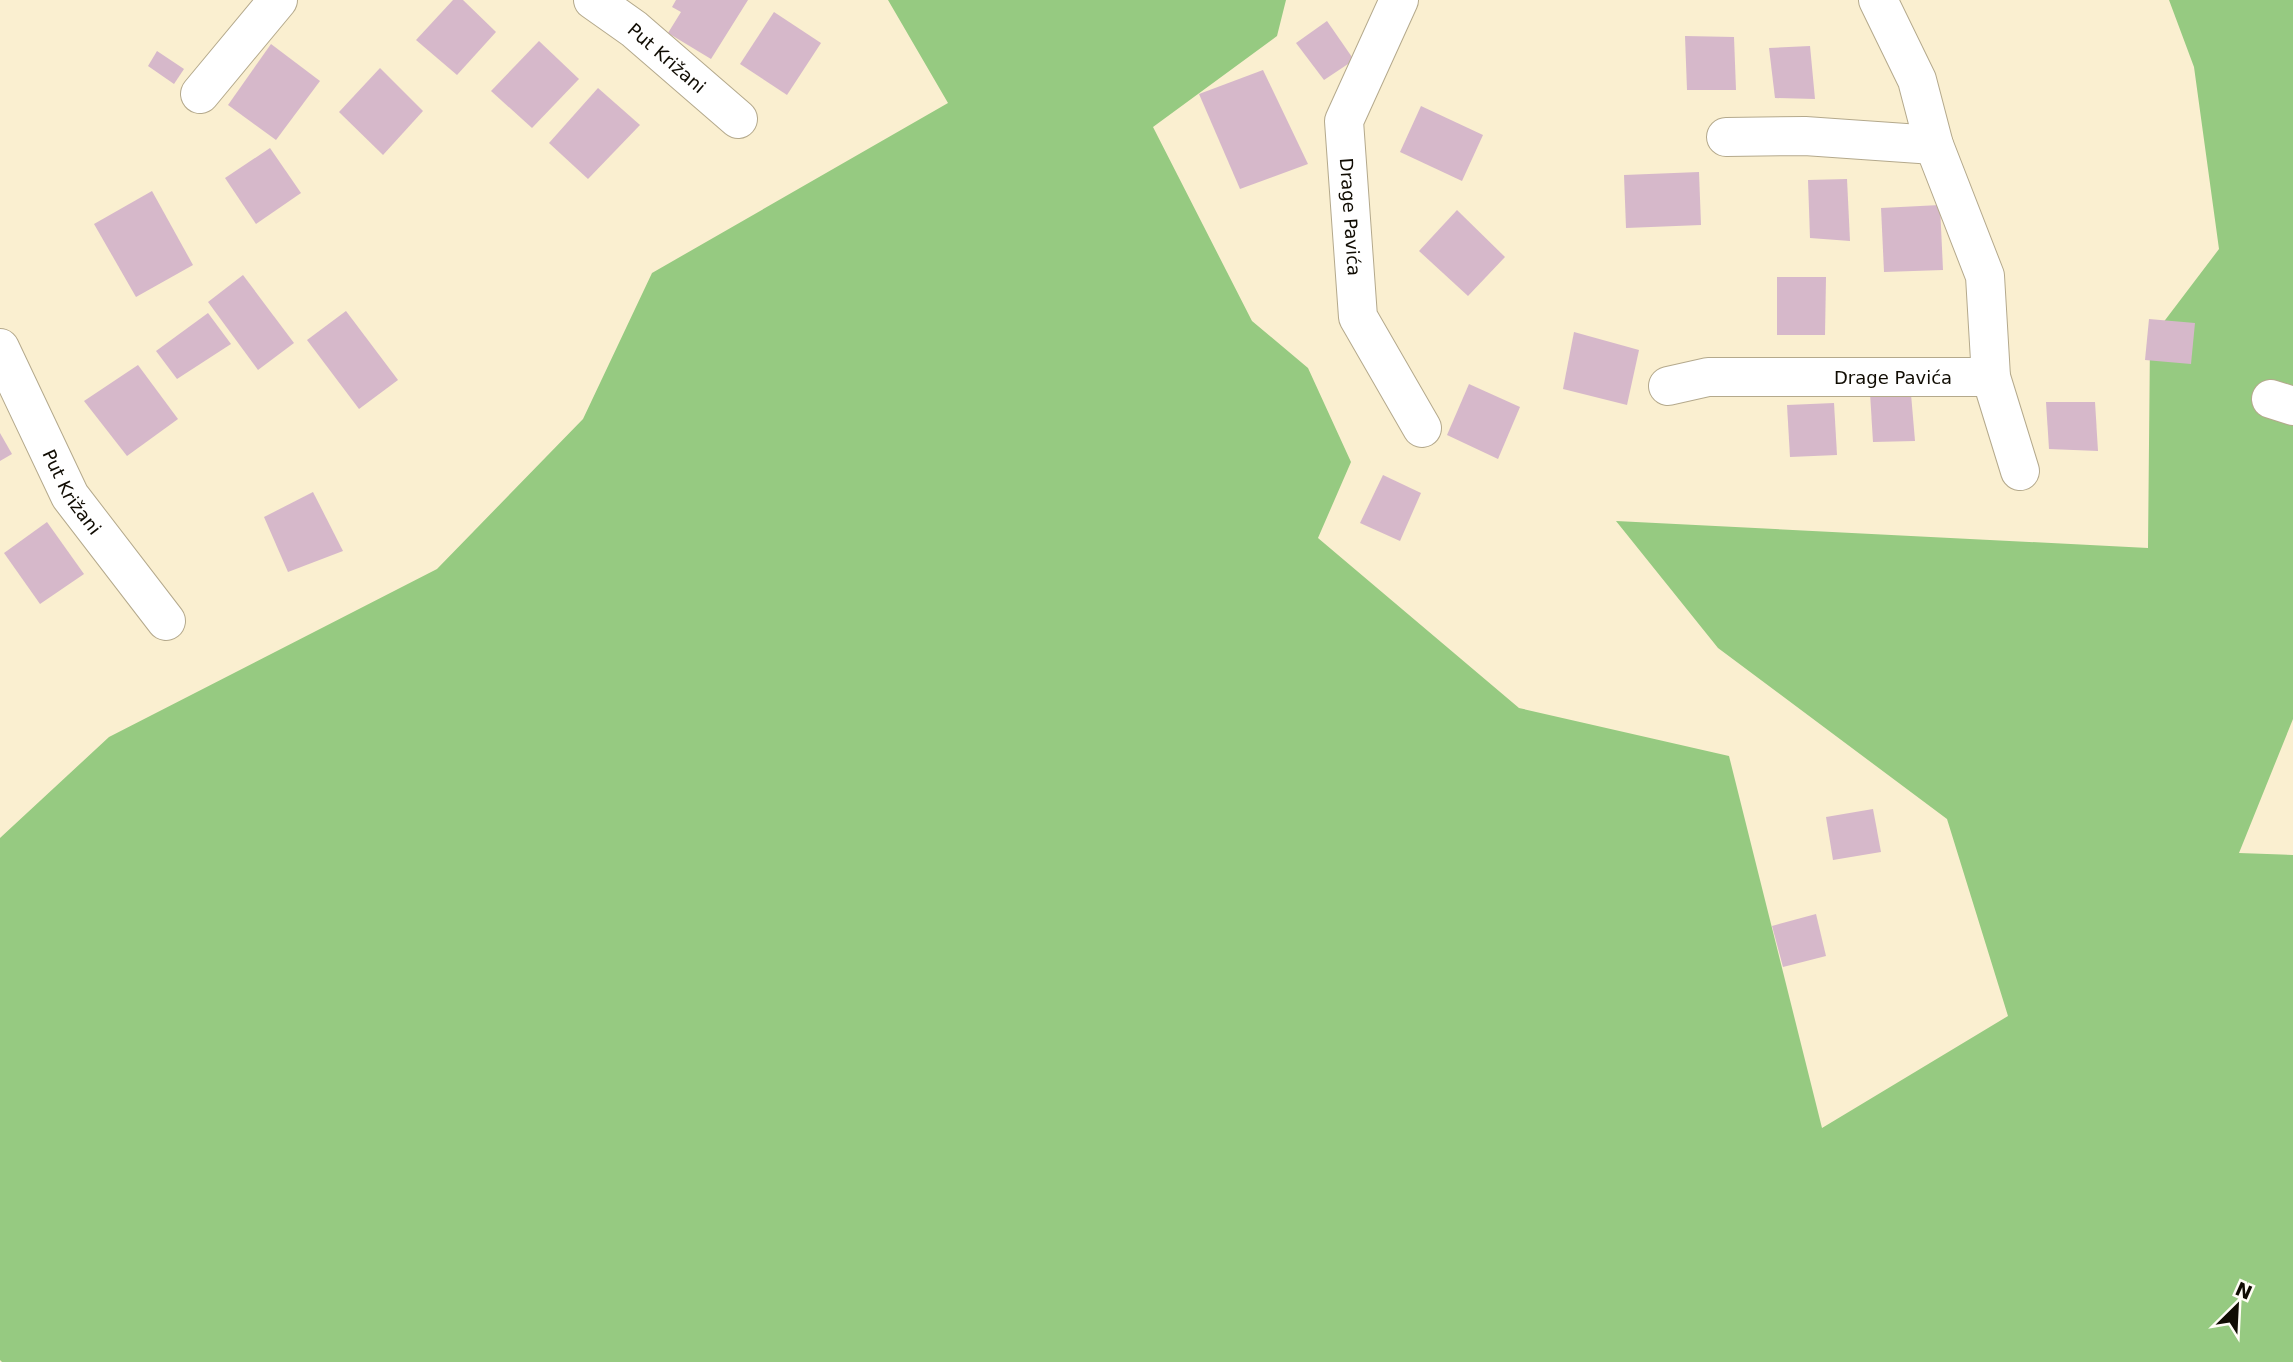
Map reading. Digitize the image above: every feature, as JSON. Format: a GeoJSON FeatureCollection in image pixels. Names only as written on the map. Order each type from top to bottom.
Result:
{"type":"FeatureCollection","features":[{"type":"Feature","properties":{"kind":"street"},"geometry":{"type":"LineString","coordinates":[[200,94],[278,0]]}},
{"type":"Feature","properties":{"kind":"street","name":"Put Križani"},"geometry":{"type":"LineString","coordinates":[[593,0],[634,29],[738,119]]}},
{"type":"Feature","properties":{"kind":"street","name":"Drage Pavića"},"geometry":{"type":"LineString","coordinates":[[1399,0],[1344,121],[1358,317],[1422,428]]}},
{"type":"Feature","properties":{"kind":"street"},"geometry":{"type":"LineString","coordinates":[[1878,0],[1917,80],[1934,145],[1985,276],[1991,377],[2020,471]]}},
{"type":"Feature","properties":{"kind":"street"},"geometry":{"type":"LineString","coordinates":[[1726,137],[1805,136],[1934,145]]}},
{"type":"Feature","properties":{"kind":"street","name":"Put Križani"},"geometry":{"type":"LineString","coordinates":[[0,348],[69,496],[166,621]]}},
{"type":"Feature","properties":{"kind":"street","name":"Drage Pavića"},"geometry":{"type":"LineString","coordinates":[[1668,386],[1708,377],[1991,377]]}},
{"type":"Feature","properties":{"kind":"green space"},"geometry":{"type":"Polygon","coordinates":[[[888,0],[1286,0],[1277,36],[1153,127],[1252,321],[1308,368],[1351,462],[1318,538],[1519,708],[1729,756],[1822,1128],[2008,1016],[1947,819],[1718,648],[1616,521],[2148,548],[2150,340],[2219,249],[2194,67],[2169,0],[2293,0],[2293,719],[2239,853],[2293,855],[2293,1362],[2,1362],[0,838],[109,737],[437,569],[583,419],[652,273],[948,103],[888,0]]]}},
{"type":"Feature","properties":{"kind":"building"},"geometry":{"type":"Polygon","coordinates":[[[453,0],[463,0],[496,32],[457,75],[416,40],[453,0]]]}},
{"type":"Feature","properties":{"kind":"building"},"geometry":{"type":"Polygon","coordinates":[[[676,0],[748,0],[711,59],[668,33],[681,12],[672,7],[676,0]]]}},
{"type":"Feature","properties":{"kind":"building"},"geometry":{"type":"Polygon","coordinates":[[[774,12],[821,43],[787,95],[740,64],[774,12]]]}},
{"type":"Feature","properties":{"kind":"building"},"geometry":{"type":"Polygon","coordinates":[[[1327,21],[1354,60],[1324,80],[1296,43],[1327,21]]]}},
{"type":"Feature","properties":{"kind":"building"},"geometry":{"type":"Polygon","coordinates":[[[1685,36],[1734,37],[1736,90],[1687,90],[1685,36]]]}},
{"type":"Feature","properties":{"kind":"building"},"geometry":{"type":"Polygon","coordinates":[[[539,41],[579,79],[532,128],[491,91],[539,41]]]}},
{"type":"Feature","properties":{"kind":"building"},"geometry":{"type":"Polygon","coordinates":[[[271,44],[320,81],[276,140],[228,105],[271,44]]]}},
{"type":"Feature","properties":{"kind":"building"},"geometry":{"type":"Polygon","coordinates":[[[1810,46],[1815,99],[1775,98],[1769,48],[1810,46]]]}},
{"type":"Feature","properties":{"kind":"building"},"geometry":{"type":"Polygon","coordinates":[[[157,51],[184,69],[174,84],[148,66],[157,51]]]}},
{"type":"Feature","properties":{"kind":"building"},"geometry":{"type":"Polygon","coordinates":[[[380,68],[423,111],[383,155],[339,112],[380,68]]]}},
{"type":"Feature","properties":{"kind":"building"},"geometry":{"type":"Polygon","coordinates":[[[1263,70],[1308,164],[1240,189],[1199,94],[1263,70]]]}},
{"type":"Feature","properties":{"kind":"building"},"geometry":{"type":"Polygon","coordinates":[[[598,88],[640,125],[588,179],[549,143],[598,88]]]}},
{"type":"Feature","properties":{"kind":"building"},"geometry":{"type":"Polygon","coordinates":[[[1421,106],[1483,135],[1462,181],[1400,152],[1421,106]]]}},
{"type":"Feature","properties":{"kind":"building"},"geometry":{"type":"Polygon","coordinates":[[[270,148],[301,193],[256,224],[225,178],[270,148]]]}},
{"type":"Feature","properties":{"kind":"building"},"geometry":{"type":"Polygon","coordinates":[[[1699,172],[1701,225],[1626,228],[1624,175],[1699,172]]]}},
{"type":"Feature","properties":{"kind":"building"},"geometry":{"type":"Polygon","coordinates":[[[1847,179],[1850,241],[1810,238],[1808,180],[1847,179]]]}},
{"type":"Feature","properties":{"kind":"building"},"geometry":{"type":"Polygon","coordinates":[[[152,191],[193,265],[136,297],[94,224],[152,191]]]}},
{"type":"Feature","properties":{"kind":"building"},"geometry":{"type":"Polygon","coordinates":[[[1940,205],[1943,270],[1884,272],[1881,208],[1940,205]]]}},
{"type":"Feature","properties":{"kind":"building"},"geometry":{"type":"Polygon","coordinates":[[[1457,210],[1505,257],[1468,296],[1419,251],[1457,210]]]}},
{"type":"Feature","properties":{"kind":"building"},"geometry":{"type":"Polygon","coordinates":[[[243,275],[294,343],[258,370],[208,302],[243,275]]]}},
{"type":"Feature","properties":{"kind":"building"},"geometry":{"type":"Polygon","coordinates":[[[1777,277],[1826,277],[1825,335],[1777,335],[1777,277]]]}},
{"type":"Feature","properties":{"kind":"building"},"geometry":{"type":"Polygon","coordinates":[[[346,311],[398,380],[359,409],[307,340],[346,311]]]}},
{"type":"Feature","properties":{"kind":"building"},"geometry":{"type":"Polygon","coordinates":[[[208,313],[231,344],[177,379],[156,351],[208,313]]]}},
{"type":"Feature","properties":{"kind":"building"},"geometry":{"type":"Polygon","coordinates":[[[2149,319],[2195,323],[2191,364],[2145,360],[2149,319]]]}},
{"type":"Feature","properties":{"kind":"building"},"geometry":{"type":"Polygon","coordinates":[[[1574,332],[1639,350],[1627,405],[1563,389],[1574,332]]]}},
{"type":"Feature","properties":{"kind":"building"},"geometry":{"type":"Polygon","coordinates":[[[138,365],[178,419],[127,456],[84,401],[138,365]]]}},
{"type":"Feature","properties":{"kind":"building"},"geometry":{"type":"Polygon","coordinates":[[[1469,384],[1520,407],[1498,459],[1447,435],[1469,384]]]}},
{"type":"Feature","properties":{"kind":"building"},"geometry":{"type":"Polygon","coordinates":[[[1870,393],[1911,394],[1915,441],[1873,442],[1870,393]]]}},
{"type":"Feature","properties":{"kind":"building"},"geometry":{"type":"Polygon","coordinates":[[[2046,402],[2095,402],[2098,451],[2049,449],[2046,402]]]}},
{"type":"Feature","properties":{"kind":"building"},"geometry":{"type":"Polygon","coordinates":[[[1834,403],[1837,455],[1790,457],[1787,405],[1834,403]]]}},
{"type":"Feature","properties":{"kind":"building"},"geometry":{"type":"Polygon","coordinates":[[[0,433],[12,454],[0,461],[0,433]]]}},
{"type":"Feature","properties":{"kind":"building"},"geometry":{"type":"Polygon","coordinates":[[[1383,475],[1421,493],[1400,541],[1360,523],[1383,475]]]}},
{"type":"Feature","properties":{"kind":"building"},"geometry":{"type":"Polygon","coordinates":[[[313,492],[343,551],[288,572],[264,517],[313,492]]]}},
{"type":"Feature","properties":{"kind":"building"},"geometry":{"type":"Polygon","coordinates":[[[47,522],[84,574],[40,604],[4,553],[47,522]]]}},
{"type":"Feature","properties":{"kind":"building"},"geometry":{"type":"Polygon","coordinates":[[[1873,809],[1881,852],[1833,860],[1826,817],[1873,809]]]}},
{"type":"Feature","properties":{"kind":"building"},"geometry":{"type":"Polygon","coordinates":[[[1816,914],[1826,956],[1783,967],[1772,926],[1816,914]]]}}]}
